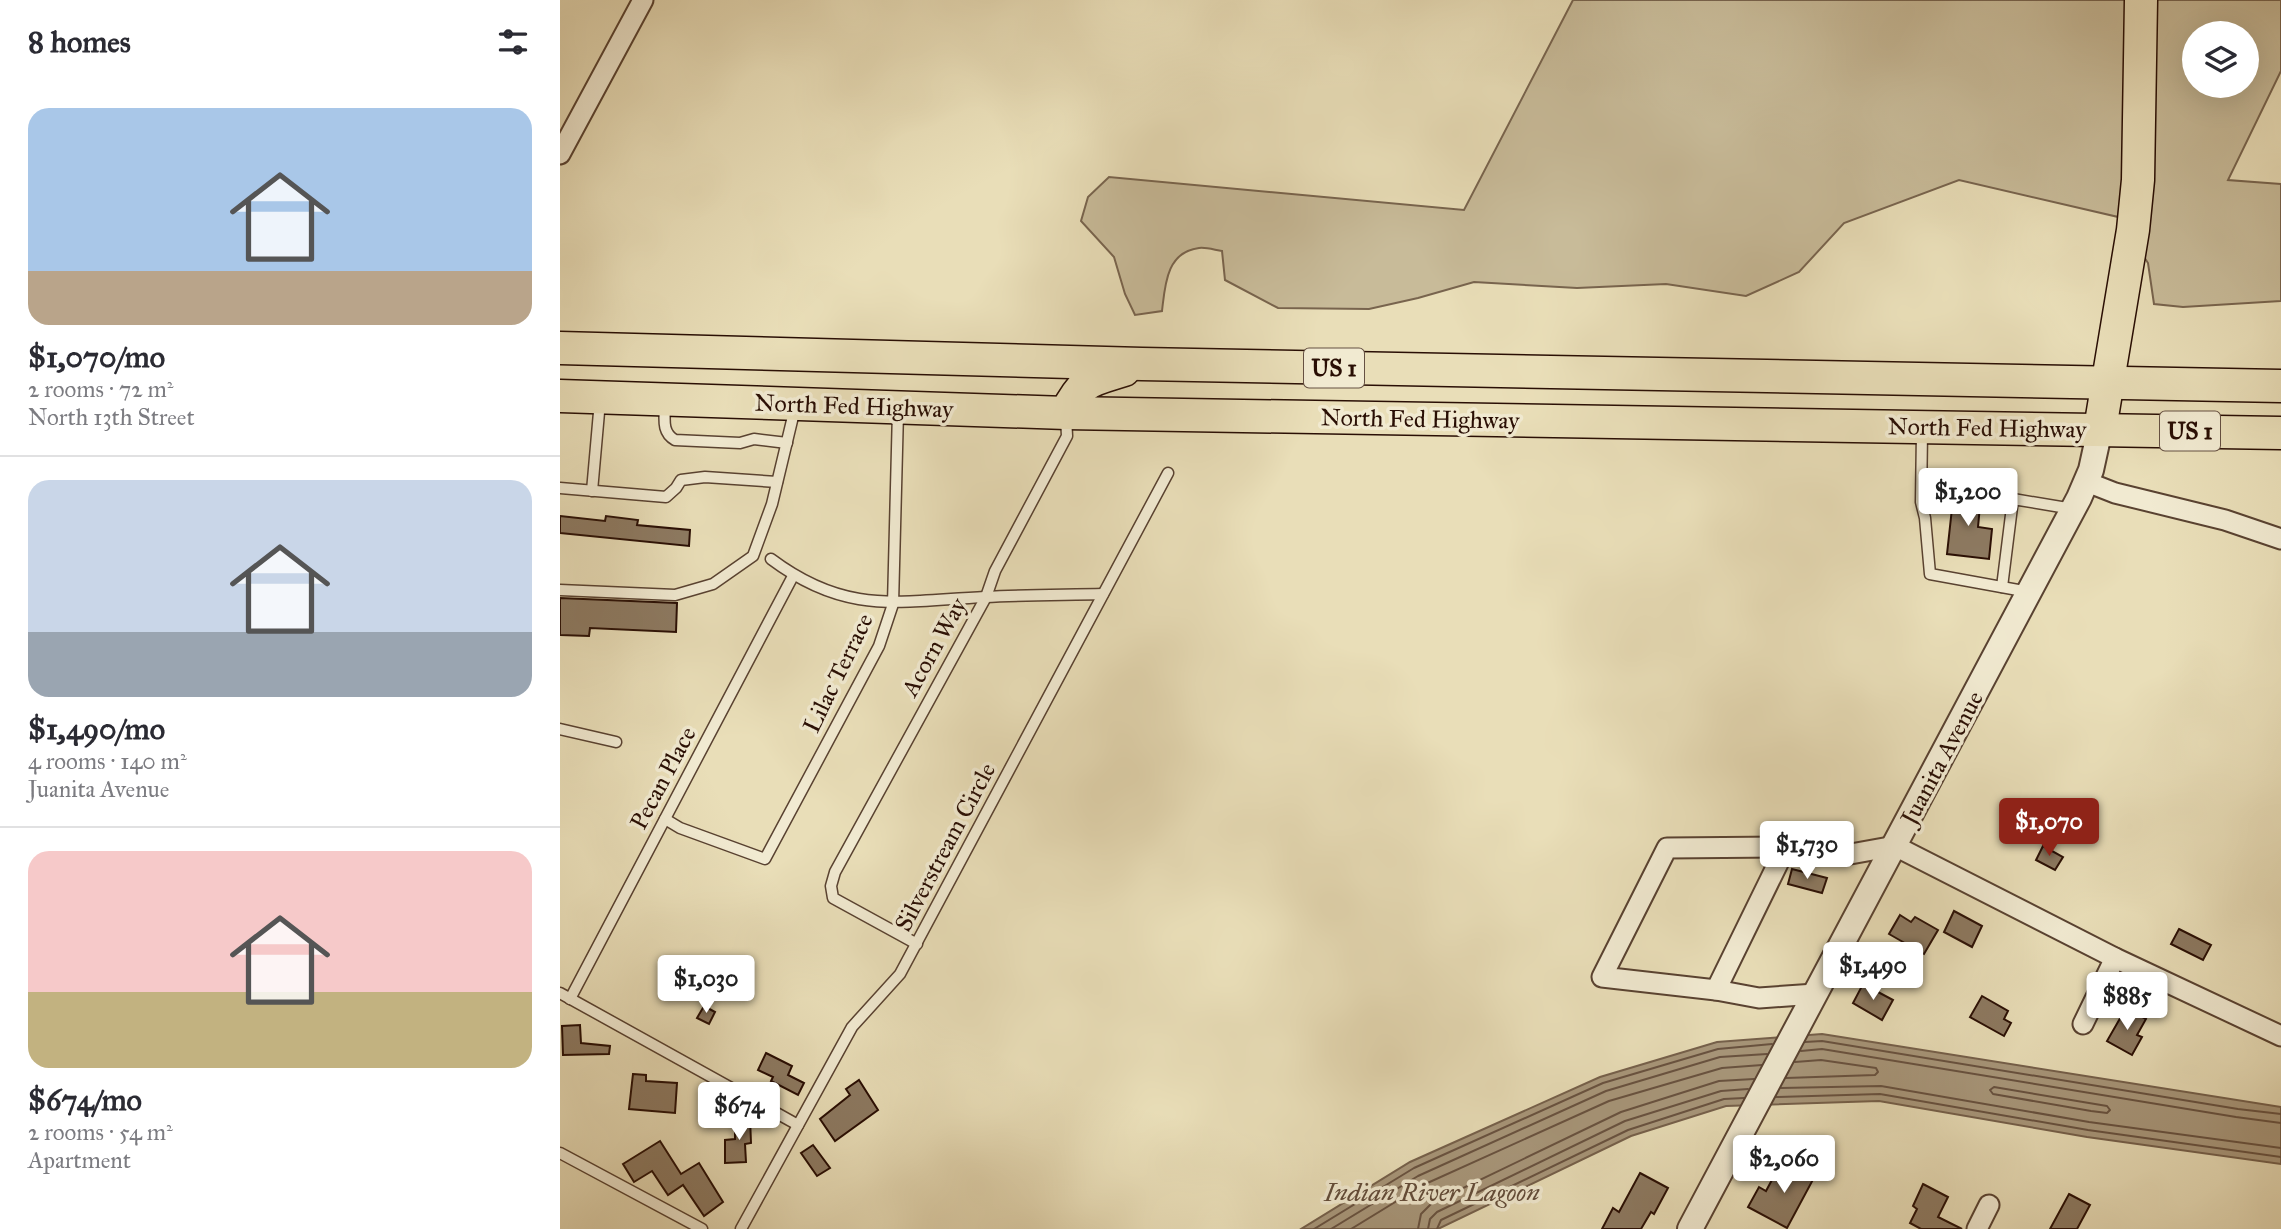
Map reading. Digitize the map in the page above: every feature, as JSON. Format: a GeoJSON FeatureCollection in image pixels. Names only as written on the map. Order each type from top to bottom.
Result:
{"type":"FeatureCollection","features":[{"type":"Feature","properties":{"kind":"main road"},"geometry":{"type":"LineString","coordinates":[[2100,429],[2133,230],[2138,180],[2141,0]]}},
{"type":"Feature","properties":{"kind":"main road","name":"North Fed Highway"},"geometry":{"type":"LineString","coordinates":[[560,348],[1142,365],[2281,386]]}},
{"type":"Feature","properties":{"kind":"main road"},"geometry":{"type":"LineString","coordinates":[[1066,413],[1077,392],[1090,380],[1142,365]]}},
{"type":"Feature","properties":{"kind":"main road","name":"North Fed Highway"},"geometry":{"type":"LineString","coordinates":[[560,396],[1066,413],[2281,433]]}},
{"type":"Feature","properties":{"kind":"street"},"geometry":{"type":"LineString","coordinates":[[560,154],[643,0]]}},
{"type":"Feature","properties":{"kind":"street","name":"Juanita Avenue"},"geometry":{"type":"LineString","coordinates":[[1690,1229],[2074,509],[2087,482],[2100,429]]}},
{"type":"Feature","properties":{"kind":"street"},"geometry":{"type":"LineString","coordinates":[[2087,482],[2115,493],[2225,520],[2281,539]]}},
{"type":"Feature","properties":{"kind":"street"},"geometry":{"type":"LineString","coordinates":[[1815,994],[1759,998],[1716,990],[1602,977],[1667,848],[1786,847],[1844,855],[1895,846],[2115,958],[2281,1036]]}},
{"type":"Feature","properties":{"kind":"street"},"geometry":{"type":"LineString","coordinates":[[1716,990],[1786,847]]}},
{"type":"Feature","properties":{"kind":"street"},"geometry":{"type":"LineString","coordinates":[[2083,1024],[2115,958]]}},
{"type":"Feature","properties":{"kind":"street"},"geometry":{"type":"LineString","coordinates":[[1977,1229],[1989,1205]]}},
{"type":"Feature","properties":{"kind":"lane"},"geometry":{"type":"LineString","coordinates":[[592,491],[601,397]]}},
{"type":"Feature","properties":{"kind":"lane"},"geometry":{"type":"LineString","coordinates":[[665,400],[665,428],[675,440],[740,443],[754,439],[787,443]]}},
{"type":"Feature","properties":{"kind":"lane"},"geometry":{"type":"LineString","coordinates":[[560,590],[675,595],[713,584],[753,556],[772,504],[796,404]]}},
{"type":"Feature","properties":{"kind":"lane","name":"Lilac Terrace"},"geometry":{"type":"LineString","coordinates":[[665,819],[680,828],[765,859],[879,646],[893,604],[898,407]]}},
{"type":"Feature","properties":{"kind":"lane","name":"Acorn Way"},"geometry":{"type":"LineString","coordinates":[[916,944],[833,898],[831,886],[835,872],[986,597],[995,571],[1067,436],[1066,413]]}},
{"type":"Feature","properties":{"kind":"lane"},"geometry":{"type":"LineString","coordinates":[[1923,428],[1921,502],[1930,574],[2031,592]]}},
{"type":"Feature","properties":{"kind":"lane","name":"Silverstream Circle"},"geometry":{"type":"LineString","coordinates":[[741,1229],[852,1027],[900,974],[1168,473]]}},
{"type":"Feature","properties":{"kind":"lane"},"geometry":{"type":"LineString","coordinates":[[560,488],[666,497],[681,480],[705,477],[777,482]]}},
{"type":"Feature","properties":{"kind":"lane"},"geometry":{"type":"LineString","coordinates":[[2002,587],[2013,499],[2074,509]]}},
{"type":"Feature","properties":{"kind":"lane"},"geometry":{"type":"LineString","coordinates":[[771,559],[793,576],[867,602],[893,604],[986,597],[1103,594]]}},
{"type":"Feature","properties":{"kind":"lane","name":"Pecan Place"},"geometry":{"type":"LineString","coordinates":[[570,999],[793,576]]}},
{"type":"Feature","properties":{"kind":"lane"},"geometry":{"type":"LineString","coordinates":[[560,729],[616,741]]}},
{"type":"Feature","properties":{"kind":"lane"},"geometry":{"type":"LineString","coordinates":[[560,993],[797,1125]]}},
{"type":"Feature","properties":{"kind":"lane"},"geometry":{"type":"LineString","coordinates":[[560,1153],[702,1229]]}},
{"type":"Feature","properties":{"kind":"shaded area"},"geometry":{"type":"Polygon","coordinates":[[[1573,0],[2281,0],[2281,71],[2228,180],[2281,184],[2281,301],[2183,307],[2154,304],[2148,263],[2118,217],[1959,180],[1844,223],[1799,272],[1746,296],[1666,284],[1577,288],[1474,282],[1369,309],[1278,308],[1225,280],[1222,251],[1202,248],[1188,251],[1174,263],[1166,281],[1162,311],[1135,315],[1125,294],[1114,257],[1081,221],[1088,197],[1109,177],[1464,210],[1573,0]]]}},
{"type":"Feature","properties":{"kind":"water","name":"Indian River Lagoon"},"geometry":{"type":"Polygon","coordinates":[[[1822,1034],[2281,1107],[2281,1164],[2087,1137],[1879,1101],[1726,1106],[1631,1136],[1438,1229],[1301,1229],[1410,1162],[1600,1077],[1717,1042],[1822,1034]]]}},
{"type":"Feature","properties":{"kind":"building"},"geometry":{"type":"Polygon","coordinates":[[[1954,490],[1981,495],[1978,527],[1992,529],[1989,559],[1947,554],[1954,490]]]}},
{"type":"Feature","properties":{"kind":"building"},"geometry":{"type":"Polygon","coordinates":[[[560,516],[605,521],[606,516],[638,520],[637,525],[690,530],[689,546],[560,533],[560,516]]]}},
{"type":"Feature","properties":{"kind":"building"},"geometry":{"type":"Polygon","coordinates":[[[560,598],[677,603],[676,632],[590,628],[589,636],[560,635],[560,598]]]}},
{"type":"Feature","properties":{"kind":"building"},"geometry":{"type":"Polygon","coordinates":[[[2043,846],[2063,857],[2055,870],[2036,860],[2043,846]]]}},
{"type":"Feature","properties":{"kind":"building"},"geometry":{"type":"Polygon","coordinates":[[[1792,869],[1827,878],[1822,893],[1788,884],[1792,869]]]}},
{"type":"Feature","properties":{"kind":"building"},"geometry":{"type":"Polygon","coordinates":[[[1954,911],[1982,926],[1972,947],[1944,932],[1954,911]]]}},
{"type":"Feature","properties":{"kind":"building"},"geometry":{"type":"Polygon","coordinates":[[[1900,915],[1911,922],[1915,917],[1938,930],[1924,954],[1889,934],[1900,915]]]}},
{"type":"Feature","properties":{"kind":"building"},"geometry":{"type":"Polygon","coordinates":[[[2179,929],[2211,945],[2203,960],[2171,944],[2179,929]]]}},
{"type":"Feature","properties":{"kind":"building"},"geometry":{"type":"Polygon","coordinates":[[[1863,984],[1893,1000],[1882,1020],[1853,1003],[1863,984]]]}},
{"type":"Feature","properties":{"kind":"building"},"geometry":{"type":"Polygon","coordinates":[[[1982,996],[2008,1011],[2004,1019],[2011,1023],[2004,1036],[1970,1017],[1982,996]]]}},
{"type":"Feature","properties":{"kind":"building"},"geometry":{"type":"Polygon","coordinates":[[[704,1006],[715,1012],[709,1024],[697,1018],[704,1006]]]}},
{"type":"Feature","properties":{"kind":"building"},"geometry":{"type":"Polygon","coordinates":[[[2126,1008],[2146,1019],[2137,1035],[2142,1037],[2132,1055],[2107,1041],[2126,1008]]]}},
{"type":"Feature","properties":{"kind":"building"},"geometry":{"type":"Polygon","coordinates":[[[580,1025],[581,1043],[610,1046],[609,1054],[563,1055],[562,1026],[580,1025]]]}},
{"type":"Feature","properties":{"kind":"building"},"geometry":{"type":"Polygon","coordinates":[[[766,1053],[792,1066],[788,1075],[804,1083],[798,1095],[771,1081],[773,1077],[758,1070],[766,1053]]]}},
{"type":"Feature","properties":{"kind":"building"},"geometry":{"type":"Polygon","coordinates":[[[633,1074],[646,1075],[646,1081],[677,1083],[675,1113],[629,1109],[633,1074]]]}},
{"type":"Feature","properties":{"kind":"building"},"geometry":{"type":"Polygon","coordinates":[[[859,1080],[878,1110],[835,1141],[820,1119],[850,1095],[846,1089],[859,1080]]]}},
{"type":"Feature","properties":{"kind":"building"},"geometry":{"type":"Polygon","coordinates":[[[735,1118],[750,1118],[751,1143],[745,1144],[746,1162],[725,1163],[725,1140],[735,1139],[735,1118]]]}},
{"type":"Feature","properties":{"kind":"building"},"geometry":{"type":"Polygon","coordinates":[[[660,1141],[681,1174],[699,1163],[723,1202],[704,1216],[683,1185],[668,1195],[652,1171],[634,1182],[623,1164],[660,1141]]]}},
{"type":"Feature","properties":{"kind":"building"},"geometry":{"type":"Polygon","coordinates":[[[813,1145],[830,1168],[817,1176],[801,1153],[813,1145]]]}},
{"type":"Feature","properties":{"kind":"building"},"geometry":{"type":"Polygon","coordinates":[[[1790,1160],[1816,1174],[1787,1228],[1748,1207],[1759,1187],[1766,1191],[1773,1178],[1778,1181],[1790,1160]]]}},
{"type":"Feature","properties":{"kind":"building"},"geometry":{"type":"Polygon","coordinates":[[[1640,1173],[1668,1188],[1654,1214],[1651,1212],[1641,1229],[1602,1229],[1613,1208],[1619,1212],[1640,1173]]]}},
{"type":"Feature","properties":{"kind":"building"},"geometry":{"type":"Polygon","coordinates":[[[1923,1184],[1948,1197],[1938,1217],[1962,1229],[1921,1229],[1910,1223],[1917,1209],[1913,1206],[1923,1184]]]}},
{"type":"Feature","properties":{"kind":"building"},"geometry":{"type":"Polygon","coordinates":[[[2069,1194],[2090,1205],[2077,1229],[2050,1229],[2069,1194]]]}}]}
